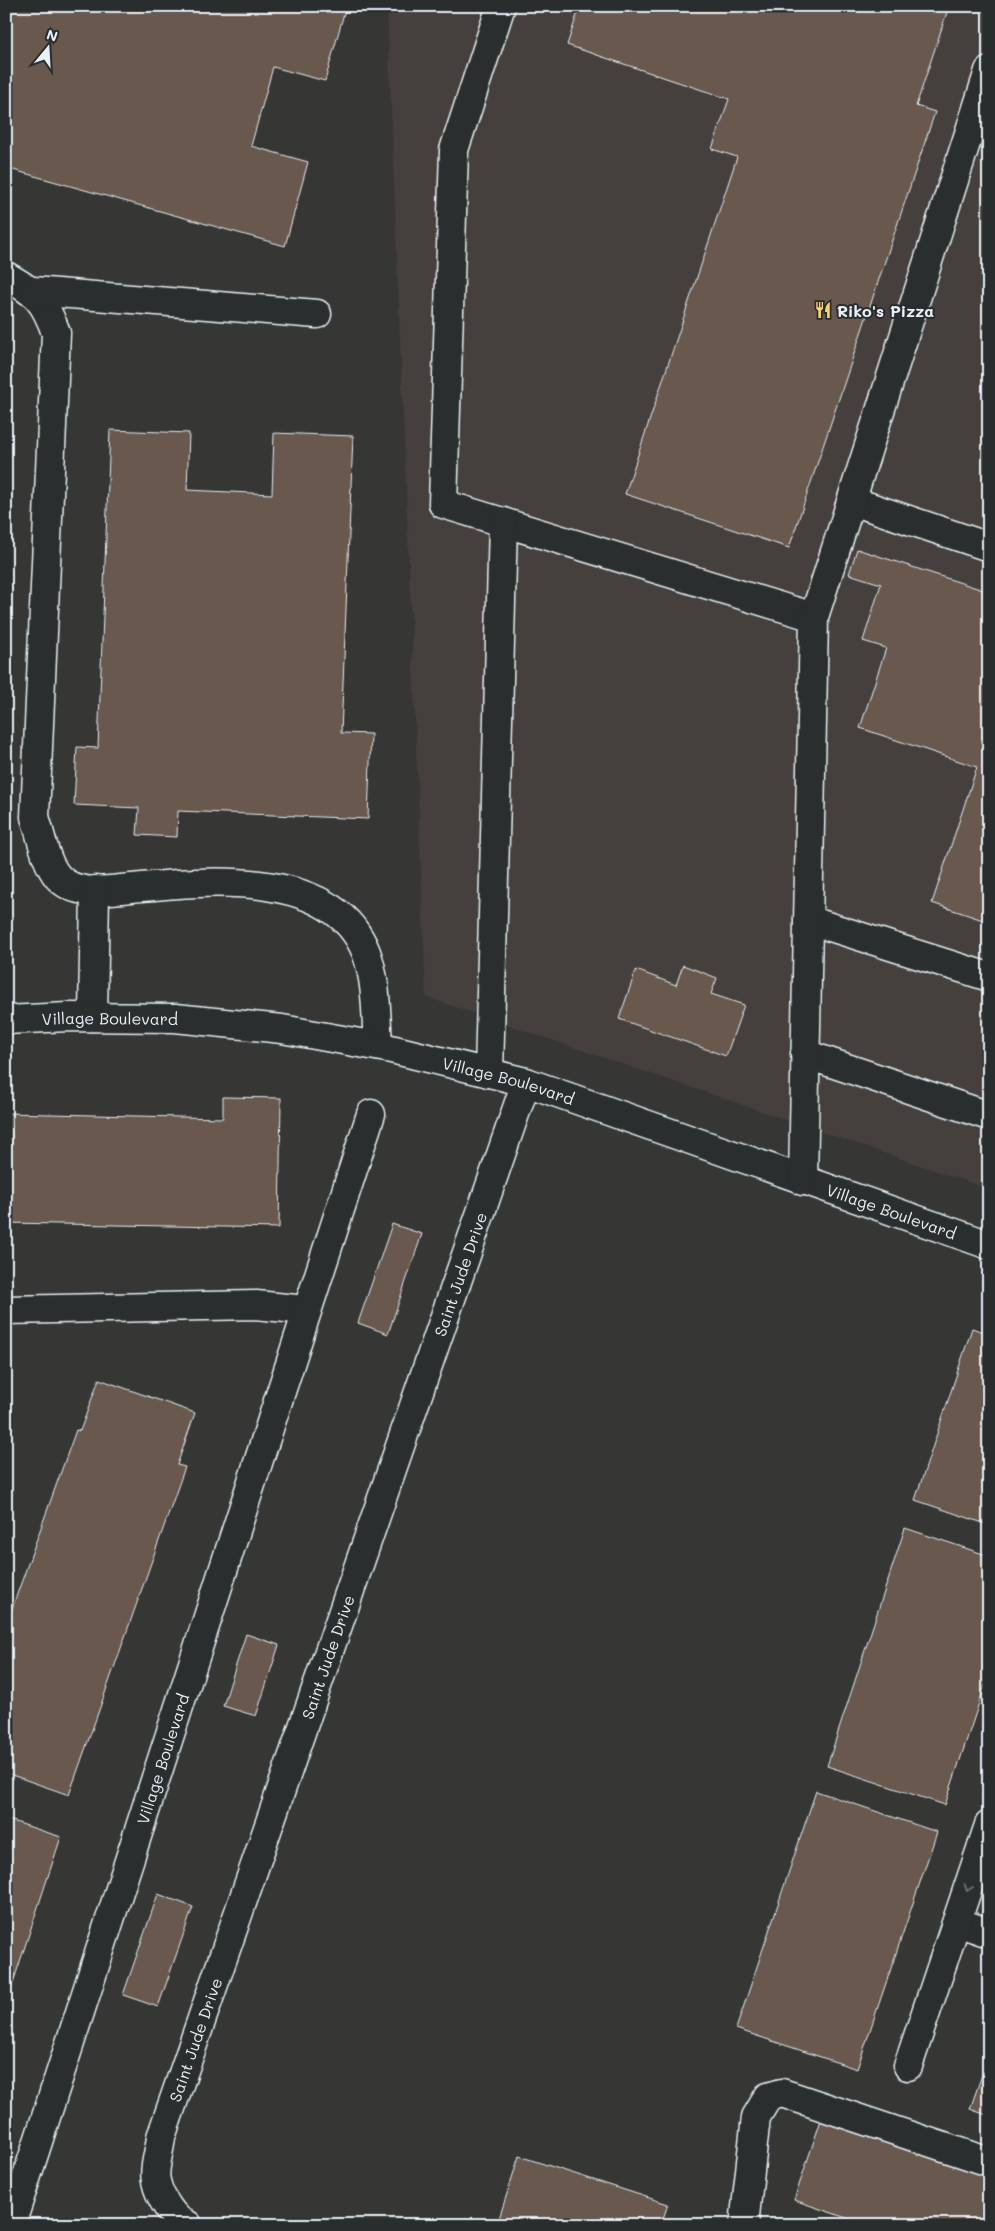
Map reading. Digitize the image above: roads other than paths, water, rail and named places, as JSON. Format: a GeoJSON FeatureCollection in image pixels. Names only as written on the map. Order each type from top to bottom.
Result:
{"type":"FeatureCollection","features":[{"type":"Feature","properties":{"kind":"street"},"geometry":{"type":"LineString","coordinates":[[502,6],[454,150],[443,504],[814,617]]}},
{"type":"Feature","properties":{"kind":"street"},"geometry":{"type":"LineString","coordinates":[[803,1181],[814,617],[989,71]]}},
{"type":"Feature","properties":{"kind":"street"},"geometry":{"type":"LineString","coordinates":[[6,276],[33,291],[48,309],[56,333],[35,817],[46,854],[58,877],[72,887],[95,890],[175,884],[264,884],[305,895],[328,906],[349,923],[366,952],[373,980],[378,1046]]}},
{"type":"Feature","properties":{"kind":"street"},"geometry":{"type":"LineString","coordinates":[[33,291],[317,314]]}},
{"type":"Feature","properties":{"kind":"street"},"geometry":{"type":"LineString","coordinates":[[852,501],[989,547]]}},
{"type":"Feature","properties":{"kind":"street"},"geometry":{"type":"LineString","coordinates":[[489,1073],[503,522]]}},
{"type":"Feature","properties":{"kind":"street"},"geometry":{"type":"LineString","coordinates":[[93,1017],[95,890]]}},
{"type":"Feature","properties":{"kind":"street"},"geometry":{"type":"LineString","coordinates":[[808,920],[989,978]]}},
{"type":"Feature","properties":{"kind":"street","name":"Village Boulevard"},"geometry":{"type":"LineString","coordinates":[[6,1020],[93,1017],[175,1018],[282,1029],[378,1046],[526,1082],[989,1245]]}},
{"type":"Feature","properties":{"kind":"street"},"geometry":{"type":"LineString","coordinates":[[805,1054],[989,1116]]}},
{"type":"Feature","properties":{"kind":"street","name":"Saint Jude Drive"},"geometry":{"type":"LineString","coordinates":[[188,2225],[180,2222],[169,2211],[156,2180],[162,2137],[526,1082]]}},
{"type":"Feature","properties":{"kind":"street","name":"Village Boulevard"},"geometry":{"type":"LineString","coordinates":[[11,2212],[371,1114]]}},
{"type":"Feature","properties":{"kind":"street"},"geometry":{"type":"LineString","coordinates":[[6,1310],[256,1305],[306,1310]]}},
{"type":"Feature","properties":{"kind":"street"},"geometry":{"type":"LineString","coordinates":[[908,2066],[989,1825]]}},
{"type":"Feature","properties":{"kind":"street"},"geometry":{"type":"LineString","coordinates":[[957,1922],[989,1933]]}},
{"type":"Feature","properties":{"kind":"street"},"geometry":{"type":"LineString","coordinates":[[744,2225],[756,2117],[768,2097],[782,2093],[989,2162]]}},
{"type":"Feature","properties":{"kind":"place","name":"Riko's Pizza"},"geometry":{"type":"Point","coordinates":[823,310]}}]}
